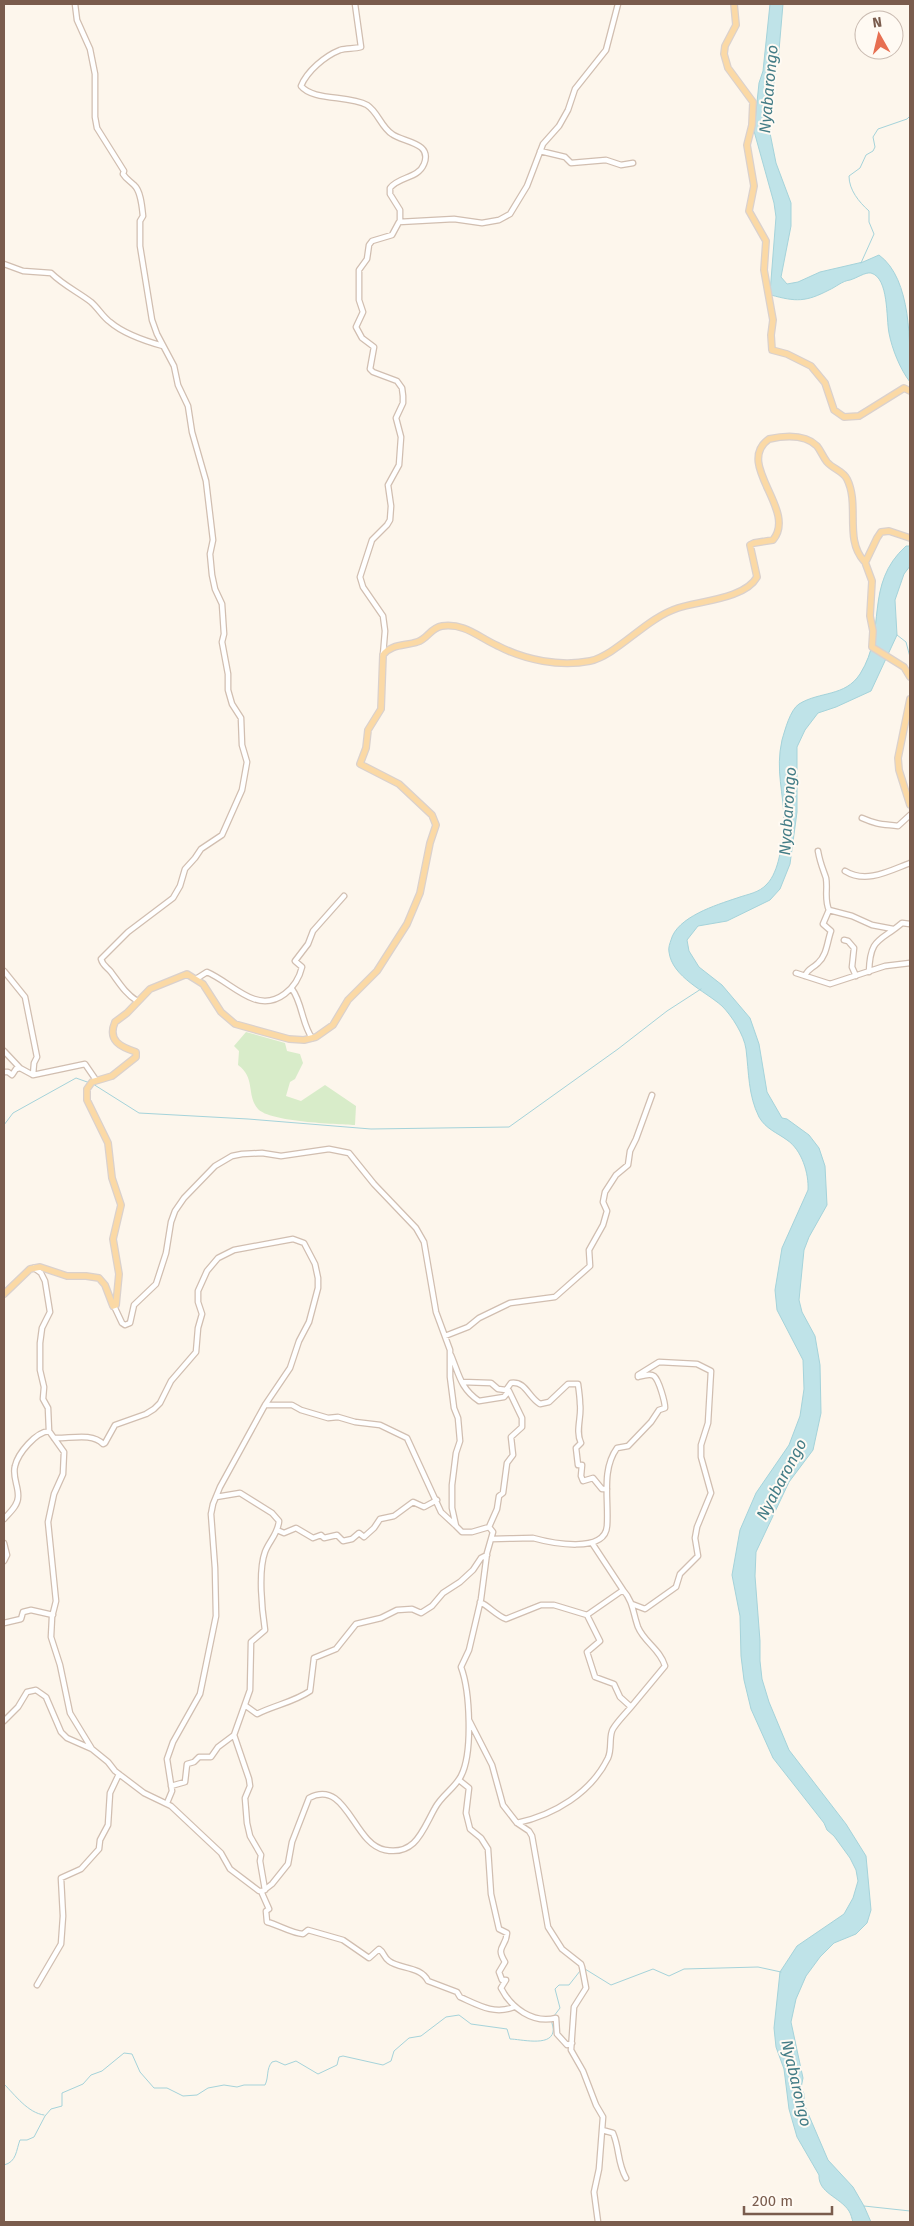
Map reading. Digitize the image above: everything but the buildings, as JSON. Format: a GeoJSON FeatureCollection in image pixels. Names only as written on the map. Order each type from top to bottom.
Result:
{"type":"FeatureCollection","features":[{"type":"Feature","properties":{"kind":"main road"},"geometry":{"type":"LineString","coordinates":[[734,4],[736,25],[725,46],[724,54],[728,68],[752,102],[752,126],[748,145],[754,186],[749,211],[766,240],[764,270],[773,320],[772,349],[811,366],[825,383],[834,410],[844,417],[859,416],[902,388],[907,388],[910,391]]}},
{"type":"Feature","properties":{"kind":"main road"},"geometry":{"type":"LineString","coordinates":[[114,1306],[119,1277],[114,1239],[120,1205],[112,1178],[108,1143],[91,1111],[86,1097],[88,1086],[96,1080],[114,1075],[137,1057],[136,1052],[121,1047],[115,1040],[112,1030],[114,1022],[150,989],[186,974],[204,986],[223,1015],[235,1024],[288,1038],[312,1038],[332,1025],[348,1000],[381,966],[394,942],[404,929],[420,894],[430,843],[436,829],[436,820],[399,784],[360,764],[366,748],[368,730],[382,706],[382,655],[390,648],[421,641],[434,628],[455,626],[473,631],[501,648],[543,662],[591,661],[665,613],[717,599],[745,588],[757,577],[750,545],[773,540],[779,524],[777,507],[764,483],[759,456],[764,442],[774,438],[797,438],[810,442],[820,450],[831,466],[846,478],[852,497],[854,545],[858,554],[865,562],[872,581],[870,616],[873,635],[872,647],[904,667],[910,677]]}},
{"type":"Feature","properties":{"kind":"main road"},"geometry":{"type":"LineString","coordinates":[[865,562],[881,532],[889,531],[910,538]]}},
{"type":"Feature","properties":{"kind":"main road"},"geometry":{"type":"LineString","coordinates":[[910,699],[898,762],[910,805]]}},
{"type":"Feature","properties":{"kind":"main road"},"geometry":{"type":"LineString","coordinates":[[4,1294],[33,1268],[40,1267],[67,1276],[99,1278],[104,1283],[111,1303],[114,1306]]}},
{"type":"Feature","properties":{"kind":"street"},"geometry":{"type":"LineString","coordinates":[[75,4],[77,20],[90,47],[95,74],[95,117],[97,128],[124,171],[123,174],[136,188],[141,200],[143,216],[140,221],[143,262],[152,320],[163,346],[173,362],[178,385],[188,406],[192,432],[206,481],[213,540],[210,554],[212,575],[222,604],[224,634],[222,642],[228,674],[228,690],[232,704],[241,718],[242,745],[247,762],[242,790],[222,835],[201,849],[185,869],[180,886],[173,898],[128,932],[101,959],[103,966],[111,972],[123,990],[137,1001]]}},
{"type":"Feature","properties":{"kind":"street"},"geometry":{"type":"LineString","coordinates":[[355,4],[361,47],[341,50],[325,59],[311,72],[301,86],[311,93],[366,105],[392,134],[410,140],[420,146],[425,156],[423,166],[414,175],[395,183],[390,189],[400,210],[400,222],[392,234],[373,240],[370,244],[367,259],[358,274],[359,300],[363,310],[357,330],[362,338],[374,347],[370,370],[397,381],[402,388],[404,396],[403,404],[396,418],[401,437],[399,465],[388,485],[391,506],[390,520],[387,526],[372,540],[360,578],[363,587],[383,616],[385,631],[382,655]]}},
{"type":"Feature","properties":{"kind":"street"},"geometry":{"type":"LineString","coordinates":[[400,222],[454,219],[482,223],[504,218],[511,212],[524,192],[538,160],[540,150],[545,141],[560,124],[576,87],[606,50],[618,4]]}},
{"type":"Feature","properties":{"kind":"street"},"geometry":{"type":"LineString","coordinates":[[540,150],[565,157],[571,163],[606,160],[621,165],[633,163]]}},
{"type":"Feature","properties":{"kind":"street"},"geometry":{"type":"LineString","coordinates":[[4,264],[22,271],[51,273],[60,282],[90,301],[116,327],[163,346]]}},
{"type":"Feature","properties":{"kind":"street"},"geometry":{"type":"LineString","coordinates":[[862,818],[872,821],[879,826],[898,826],[910,815]]}},
{"type":"Feature","properties":{"kind":"street"},"geometry":{"type":"LineString","coordinates":[[805,976],[808,969],[818,964],[828,947],[831,931],[823,924],[829,910],[826,901],[826,878],[821,869],[818,852]]}},
{"type":"Feature","properties":{"kind":"street"},"geometry":{"type":"LineString","coordinates":[[844,871],[852,875],[872,877],[910,863]]}},
{"type":"Feature","properties":{"kind":"street"},"geometry":{"type":"LineString","coordinates":[[196,979],[207,972],[254,1000],[280,997],[292,989],[302,967],[295,961],[308,944],[313,931],[344,896]]}},
{"type":"Feature","properties":{"kind":"street"},"geometry":{"type":"LineString","coordinates":[[829,910],[852,916],[872,925],[894,930]]}},
{"type":"Feature","properties":{"kind":"street"},"geometry":{"type":"LineString","coordinates":[[869,972],[870,956],[875,944],[885,934],[894,930],[903,922],[910,924]]}},
{"type":"Feature","properties":{"kind":"street"},"geometry":{"type":"LineString","coordinates":[[844,940],[854,947],[852,967],[856,976]]}},
{"type":"Feature","properties":{"kind":"street"},"geometry":{"type":"LineString","coordinates":[[796,973],[829,984],[841,982],[887,966],[910,963]]}},
{"type":"Feature","properties":{"kind":"street"},"geometry":{"type":"LineString","coordinates":[[4,971],[25,997],[37,1057],[34,1063],[33,1075]]}},
{"type":"Feature","properties":{"kind":"street"},"geometry":{"type":"LineString","coordinates":[[292,989],[296,994],[304,1024],[312,1038]]}},
{"type":"Feature","properties":{"kind":"street"},"geometry":{"type":"LineString","coordinates":[[4,1051],[20,1068],[33,1075],[86,1064],[96,1080]]}},
{"type":"Feature","properties":{"kind":"street"},"geometry":{"type":"LineString","coordinates":[[4,1072],[12,1075],[16,1069],[20,1068]]}},
{"type":"Feature","properties":{"kind":"street"},"geometry":{"type":"LineString","coordinates":[[445,1336],[468,1327],[479,1318],[510,1303],[555,1298],[590,1266],[589,1250],[603,1225],[607,1212],[604,1203],[605,1192],[616,1175],[628,1165],[632,1145],[636,1140],[652,1095]]}},
{"type":"Feature","properties":{"kind":"street"},"geometry":{"type":"LineString","coordinates":[[114,1306],[122,1323],[125,1325],[130,1323],[134,1305],[156,1284],[166,1253],[171,1222],[175,1211],[204,1176],[223,1161],[242,1154],[262,1153],[281,1156],[328,1149],[350,1154],[369,1179],[421,1236],[429,1262],[436,1312],[457,1375],[479,1401],[504,1398],[509,1391],[522,1418],[522,1427],[511,1437],[513,1455],[507,1463],[503,1493],[499,1496],[497,1509],[489,1527]]}},
{"type":"Feature","properties":{"kind":"street"},"geometry":{"type":"LineString","coordinates":[[54,1438],[84,1437],[98,1439],[103,1444],[115,1425],[146,1414],[154,1409],[171,1381],[196,1352],[198,1328],[202,1314],[198,1302],[198,1291],[207,1271],[218,1258],[234,1250],[293,1239],[304,1243],[315,1264],[318,1278],[318,1288],[309,1322],[299,1340],[294,1359],[265,1405],[216,1496],[211,1514],[216,1616],[200,1694],[173,1742],[167,1759],[171,1786],[171,1794],[167,1803]]}},
{"type":"Feature","properties":{"kind":"street"},"geometry":{"type":"LineString","coordinates":[[33,1268],[41,1273],[45,1282],[50,1312],[42,1328],[40,1370],[44,1387],[43,1399],[49,1413],[49,1432],[64,1452],[64,1465],[50,1507],[48,1522],[56,1601],[51,1638],[60,1665],[70,1713],[92,1749],[119,1774],[144,1793],[167,1803],[221,1853],[230,1869],[253,1888],[263,1890],[272,1884],[288,1864],[293,1837],[308,1798],[321,1792],[331,1795],[348,1811],[371,1845],[379,1849],[394,1851],[409,1846],[421,1835],[439,1801],[459,1780],[466,1761],[469,1719],[467,1682],[461,1667],[469,1650],[480,1602],[487,1555],[492,1539],[493,1530],[489,1527]]}},
{"type":"Feature","properties":{"kind":"street"},"geometry":{"type":"LineString","coordinates":[[450,1354],[450,1377],[454,1408],[458,1418],[460,1441],[456,1453],[452,1490],[456,1526]]}},
{"type":"Feature","properties":{"kind":"street"},"geometry":{"type":"LineString","coordinates":[[492,1539],[528,1538],[570,1544],[592,1543],[599,1540],[606,1534],[610,1460],[616,1449],[628,1446],[651,1422],[659,1410],[665,1408],[664,1398],[655,1378],[651,1375],[638,1377],[638,1375],[659,1362],[697,1364],[711,1371],[708,1390],[708,1424],[701,1445],[701,1457],[711,1493],[697,1527],[695,1538],[698,1556],[680,1574],[676,1587],[646,1610],[632,1604]]}},
{"type":"Feature","properties":{"kind":"street"},"geometry":{"type":"LineString","coordinates":[[462,1382],[491,1383],[502,1390],[506,1390],[511,1383],[517,1382],[522,1384],[534,1400],[540,1404],[549,1402],[568,1384],[578,1384],[580,1404],[578,1438],[581,1443],[576,1448],[578,1465],[582,1465],[581,1476],[583,1481],[593,1478],[602,1488],[607,1489]]}},
{"type":"Feature","properties":{"kind":"street"},"geometry":{"type":"LineString","coordinates":[[265,1405],[292,1405],[301,1410],[328,1418],[338,1417],[391,1428],[407,1438],[441,1512],[460,1532],[467,1533],[489,1527]]}},
{"type":"Feature","properties":{"kind":"street"},"geometry":{"type":"LineString","coordinates":[[4,1519],[16,1506],[18,1497],[15,1466],[36,1437],[43,1432],[49,1432]]}},
{"type":"Feature","properties":{"kind":"street"},"geometry":{"type":"LineString","coordinates":[[171,1786],[185,1782],[186,1764],[194,1762],[199,1757],[211,1757],[218,1748],[234,1735],[246,1706],[250,1690],[251,1642],[265,1630],[262,1606],[263,1561],[279,1521],[277,1516],[246,1496],[235,1493],[216,1496]]}},
{"type":"Feature","properties":{"kind":"street"},"geometry":{"type":"LineString","coordinates":[[277,1530],[284,1533],[296,1528],[313,1538],[321,1535],[324,1538],[337,1535],[343,1541],[352,1539],[359,1533],[364,1537],[380,1519],[394,1516],[413,1502],[424,1507],[437,1500]]}},
{"type":"Feature","properties":{"kind":"street"},"geometry":{"type":"LineString","coordinates":[[4,1543],[7,1555],[4,1561]]}},
{"type":"Feature","properties":{"kind":"street"},"geometry":{"type":"LineString","coordinates":[[517,1823],[564,1804],[582,1792],[602,1769],[608,1757],[612,1731],[665,1666],[659,1652],[638,1627],[632,1604],[592,1543]]}},
{"type":"Feature","properties":{"kind":"street"},"geometry":{"type":"LineString","coordinates":[[246,1706],[257,1714],[278,1704],[296,1700],[310,1691],[314,1658],[336,1649],[356,1624],[382,1618],[397,1610],[412,1609],[421,1614],[432,1606],[443,1592],[460,1582],[473,1570],[481,1558],[487,1555]]}},
{"type":"Feature","properties":{"kind":"street"},"geometry":{"type":"LineString","coordinates":[[587,1615],[622,1590]]}},
{"type":"Feature","properties":{"kind":"street"},"geometry":{"type":"LineString","coordinates":[[480,1602],[498,1616],[506,1619],[541,1605],[554,1605],[587,1615],[600,1641],[587,1652],[595,1677],[614,1684],[620,1697],[631,1707]]}},
{"type":"Feature","properties":{"kind":"street"},"geometry":{"type":"LineString","coordinates":[[4,1623],[21,1619],[23,1612],[31,1610],[53,1615]]}},
{"type":"Feature","properties":{"kind":"street"},"geometry":{"type":"LineString","coordinates":[[4,1721],[12,1714],[27,1692],[37,1691],[47,1700],[64,1735],[76,1744],[92,1749]]}},
{"type":"Feature","properties":{"kind":"street"},"geometry":{"type":"LineString","coordinates":[[469,1719],[492,1765],[503,1805],[517,1823],[526,1827],[532,1836],[548,1927],[562,1948],[581,1964],[586,1988],[574,2007],[572,2043],[574,2058],[583,2070],[596,2105],[603,2115],[594,2192],[598,2222]]}},
{"type":"Feature","properties":{"kind":"street"},"geometry":{"type":"LineString","coordinates":[[234,1735],[249,1779],[250,1786],[245,1798],[247,1824],[250,1836],[261,1855],[263,1890],[269,1909],[266,1911],[267,1922],[298,1934],[303,1934],[308,1930],[334,1937],[369,1958],[380,1949],[390,1962],[417,1971],[426,1977],[428,1981],[457,1992],[460,1997],[470,2003],[499,2011],[514,2007]]}},
{"type":"Feature","properties":{"kind":"street"},"geometry":{"type":"LineString","coordinates":[[37,1985],[61,1944],[63,1916],[61,1878],[81,1869],[98,1849],[100,1840],[108,1825],[110,1794],[119,1774]]}},
{"type":"Feature","properties":{"kind":"street"},"geometry":{"type":"LineString","coordinates":[[459,1780],[469,1788],[466,1813],[470,1828],[481,1838],[488,1849],[491,1894],[499,1929],[504,1930],[507,1936],[500,1948],[500,1954],[505,1962],[500,1972],[502,1980],[506,1980],[501,1988],[514,2007],[538,2017],[546,2019],[556,2018],[557,2034],[567,2045],[572,2043]]}},
{"type":"Feature","properties":{"kind":"street"},"geometry":{"type":"LineString","coordinates":[[602,2130],[613,2134],[618,2147],[619,2166],[626,2178]]}},
{"type":"Feature","properties":{"kind":"green space"},"geometry":{"type":"Polygon","coordinates":[[[246,1032],[285,1043],[287,1051],[300,1054],[303,1063],[295,1079],[290,1082],[286,1096],[301,1101],[325,1085],[356,1106],[355,1125],[289,1120],[276,1117],[258,1109],[252,1098],[247,1075],[238,1065],[239,1051],[234,1046],[246,1032]]]}},
{"type":"Feature","properties":{"kind":"water","name":"Nyabarongo"},"geometry":{"type":"Polygon","coordinates":[[[770,4],[783,4],[778,62],[771,98],[770,133],[776,163],[791,203],[791,226],[781,277],[787,284],[798,282],[820,272],[863,262],[879,255],[890,266],[898,280],[903,296],[909,332],[910,382],[892,346],[886,299],[881,282],[877,276],[866,273],[814,297],[801,300],[787,299],[771,295],[770,293],[776,217],[774,203],[754,131],[770,4]]]}},
{"type":"Feature","properties":{"kind":"water","name":"Nyabarongo"},"geometry":{"type":"Polygon","coordinates":[[[906,546],[910,546],[910,566],[904,574],[895,600],[897,635],[871,691],[818,713],[805,730],[797,747],[797,812],[790,864],[780,889],[770,900],[727,921],[698,926],[687,940],[689,951],[699,967],[722,985],[750,1018],[759,1044],[767,1092],[782,1118],[787,1119],[809,1135],[819,1148],[825,1166],[827,1205],[804,1250],[799,1300],[802,1312],[815,1336],[820,1365],[821,1413],[813,1450],[789,1482],[756,1552],[755,1576],[762,1679],[769,1702],[789,1750],[846,1824],[866,1856],[871,1910],[867,1923],[856,1934],[834,1943],[820,1957],[806,1976],[796,1999],[791,2022],[803,2078],[801,2088],[804,2094],[804,2104],[828,2160],[853,2187],[871,2222],[853,2222],[850,2212],[845,2206],[822,2186],[819,2175],[797,2137],[789,2109],[784,2069],[776,2047],[774,2028],[780,1972],[797,1946],[844,1914],[853,1898],[858,1881],[856,1870],[834,1836],[827,1830],[824,1823],[773,1758],[751,1709],[744,1680],[740,1616],[732,1575],[740,1530],[756,1493],[789,1445],[800,1416],[804,1389],[803,1360],[777,1310],[775,1290],[782,1248],[808,1190],[807,1177],[804,1163],[797,1150],[787,1140],[768,1127],[755,1109],[745,1044],[737,1026],[722,1006],[690,983],[676,969],[671,961],[669,949],[675,932],[689,918],[708,908],[757,891],[764,887],[771,879],[778,861],[783,836],[784,811],[779,762],[782,740],[788,720],[799,704],[847,687],[860,674],[873,641],[880,592],[885,576],[893,561],[906,546]]]}},
{"type":"Feature","properties":{"kind":"waterway"},"geometry":{"type":"LineString","coordinates":[[861,263],[874,234],[869,222],[869,211],[855,195],[849,181],[849,176],[860,168],[866,155],[873,151],[875,147],[873,137],[878,129],[907,119],[910,116]]}},
{"type":"Feature","properties":{"kind":"waterway"},"geometry":{"type":"LineString","coordinates":[[897,635],[906,642],[910,657]]}},
{"type":"Feature","properties":{"kind":"waterway"},"geometry":{"type":"LineString","coordinates":[[93,1084],[139,1113],[248,1119],[371,1129],[509,1127],[618,1049],[667,1011],[701,989]]}},
{"type":"Feature","properties":{"kind":"waterway"},"geometry":{"type":"LineString","coordinates":[[4,1125],[13,1113],[76,1078],[90,1083]]}},
{"type":"Feature","properties":{"kind":"waterway"},"geometry":{"type":"LineString","coordinates":[[585,1969],[611,1985],[653,1969],[669,1976],[684,1969],[758,1967],[781,1972]]}},
{"type":"Feature","properties":{"kind":"waterway"},"geometry":{"type":"LineString","coordinates":[[554,2016],[560,2008],[555,1989],[559,1985],[569,1985],[580,1971]]}},
{"type":"Feature","properties":{"kind":"waterway"},"geometry":{"type":"LineString","coordinates":[[4,2165],[14,2158],[20,2140],[34,2137],[51,2109],[62,2106],[62,2093],[83,2084],[91,2075],[102,2071],[124,2053],[132,2054],[140,2072],[154,2088],[167,2088],[183,2096],[197,2095],[208,2088],[224,2085],[237,2087],[265,2085],[270,2065],[276,2061],[285,2065],[296,2061],[318,2074],[337,2065],[339,2057],[343,2056],[383,2065],[391,2061],[394,2051],[409,2038],[421,2036],[446,2017],[459,2015],[471,2024],[507,2029],[510,2039],[534,2041],[541,2041],[551,2037],[553,2031],[551,2020]]}},
{"type":"Feature","properties":{"kind":"waterway"},"geometry":{"type":"LineString","coordinates":[[4,2084],[27,2107],[38,2114],[44,2115]]}},
{"type":"Feature","properties":{"kind":"waterway"},"geometry":{"type":"LineString","coordinates":[[864,2206],[910,2211]]}}]}
